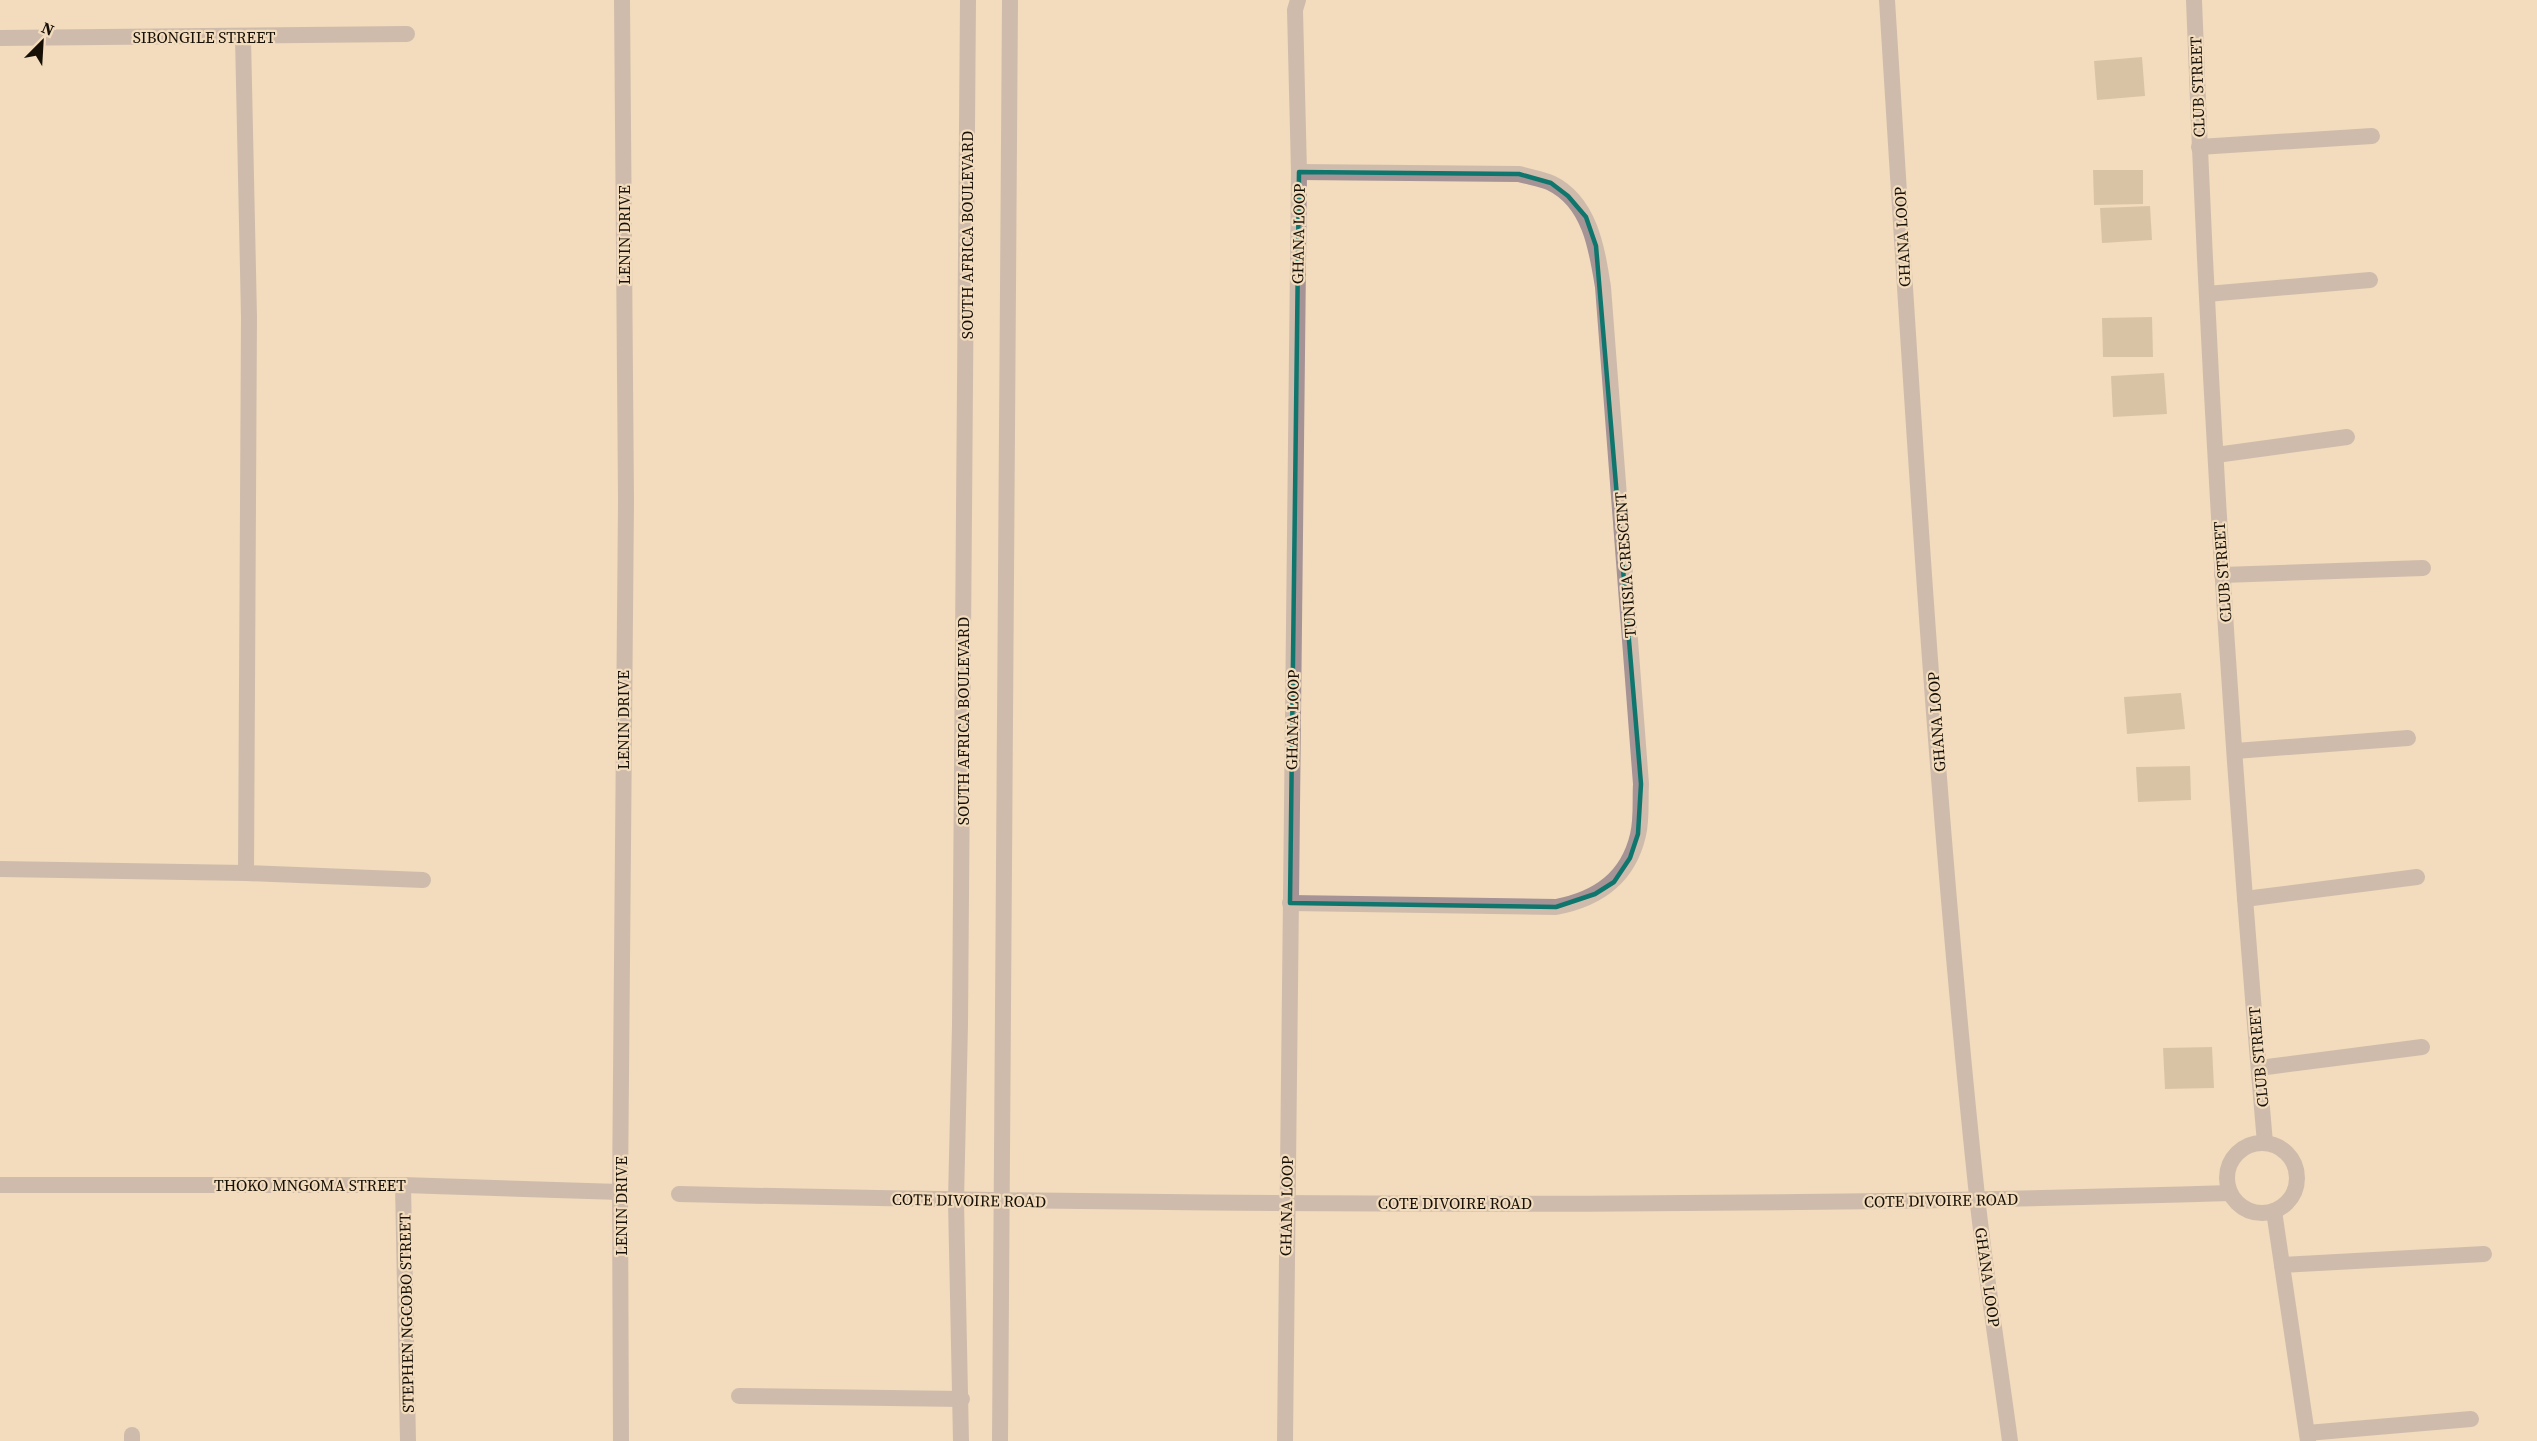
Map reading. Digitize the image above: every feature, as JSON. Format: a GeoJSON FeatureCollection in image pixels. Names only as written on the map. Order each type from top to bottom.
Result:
{"type":"FeatureCollection","features":[{"type":"Feature","properties":{"kind":"street","name":"LENIN DRIVE"},"geometry":{"type":"LineString","coordinates":[[621,1441],[620,1192],[626,501],[622,0]]}},
{"type":"Feature","properties":{"kind":"street","name":"SOUTH AFRICA BOULEVARD"},"geometry":{"type":"LineString","coordinates":[[961,1441],[962,1398],[956,1201],[962,874],[968,0]]}},
{"type":"Feature","properties":{"kind":"street"},"geometry":{"type":"LineString","coordinates":[[1000,1441],[1010,0]]}},
{"type":"Feature","properties":{"kind":"street","name":"GHANA LOOP"},"geometry":{"type":"LineString","coordinates":[[1285,1441],[1299,172],[1295,10],[1298,0]]}},
{"type":"Feature","properties":{"kind":"street","name":"GHANA LOOP"},"geometry":{"type":"LineString","coordinates":[[1887,0],[1911,382],[1956,986],[1978,1201],[2010,1441]]}},
{"type":"Feature","properties":{"kind":"street","name":"CLUB STREET"},"geometry":{"type":"LineString","coordinates":[[2194,0],[2199,147],[2222,575],[2265,1143]]}},
{"type":"Feature","properties":{"kind":"street","name":"SIBONGILE STREET"},"geometry":{"type":"LineString","coordinates":[[0,38],[407,34]]}},
{"type":"Feature","properties":{"kind":"street"},"geometry":{"type":"LineString","coordinates":[[243,37],[249,317],[246,873]]}},
{"type":"Feature","properties":{"kind":"street"},"geometry":{"type":"LineString","coordinates":[[2199,147],[2372,136]]}},
{"type":"Feature","properties":{"kind":"street","name":"TUNISIA CRESCENT"},"geometry":{"type":"LineString","coordinates":[[1290,903],[1556,907],[1579,902],[1614,882],[1630,858],[1638,834],[1641,783],[1603,288],[1596,246],[1586,217],[1568,196],[1551,183],[1519,174],[1299,172]]}},
{"type":"Feature","properties":{"kind":"street"},"geometry":{"type":"LineString","coordinates":[[2207,294],[2370,280]]}},
{"type":"Feature","properties":{"kind":"street"},"geometry":{"type":"LineString","coordinates":[[2216,455],[2347,437]]}},
{"type":"Feature","properties":{"kind":"street"},"geometry":{"type":"LineString","coordinates":[[2222,575],[2423,568]]}},
{"type":"Feature","properties":{"kind":"street"},"geometry":{"type":"LineString","coordinates":[[2235,751],[2408,738]]}},
{"type":"Feature","properties":{"kind":"street"},"geometry":{"type":"LineString","coordinates":[[0,869],[246,873],[423,880]]}},
{"type":"Feature","properties":{"kind":"street"},"geometry":{"type":"LineString","coordinates":[[2245,899],[2417,877]]}},
{"type":"Feature","properties":{"kind":"street"},"geometry":{"type":"LineString","coordinates":[[2259,1068],[2422,1047]]}},
{"type":"Feature","properties":{"kind":"street"},"geometry":{"type":"LineString","coordinates":[[2265,1143],[2285,1151],[2296,1168],[2295,1189],[2290,1198],[2274,1211],[2264,1213],[2244,1208],[2230,1193],[2228,1172],[2237,1153],[2255,1144],[2265,1143]]}},
{"type":"Feature","properties":{"kind":"street","name":"THOKO MNGOMA STREET"},"geometry":{"type":"LineString","coordinates":[[0,1185],[403,1185],[620,1192]]}},
{"type":"Feature","properties":{"kind":"street","name":"STEPHEN NGCOBO STREET"},"geometry":{"type":"LineString","coordinates":[[403,1185],[408,1441]]}},
{"type":"Feature","properties":{"kind":"street","name":"COTE DIVOIRE ROAD"},"geometry":{"type":"LineString","coordinates":[[679,1194],[956,1201],[1286,1204],[1978,1201],[2230,1193]]}},
{"type":"Feature","properties":{"kind":"street"},"geometry":{"type":"LineString","coordinates":[[2274,1211],[2308,1437],[2471,1419]]}},
{"type":"Feature","properties":{"kind":"street"},"geometry":{"type":"LineString","coordinates":[[2282,1265],[2484,1254]]}},
{"type":"Feature","properties":{"kind":"street"},"geometry":{"type":"LineString","coordinates":[[739,1396],[962,1398]]}},
{"type":"Feature","properties":{"kind":"highlighted area"},"geometry":{"type":"Polygon","coordinates":[[[1299,172],[1519,174],[1551,183],[1568,196],[1586,217],[1596,246],[1641,784],[1638,834],[1630,858],[1614,882],[1595,894],[1556,907],[1290,903],[1299,172]]]}},
{"type":"Feature","properties":{"kind":"building"},"geometry":{"type":"Polygon","coordinates":[[[2142,57],[2145,96],[2097,100],[2094,61],[2142,57]]]}},
{"type":"Feature","properties":{"kind":"building"},"geometry":{"type":"Polygon","coordinates":[[[2093,170],[2143,170],[2143,204],[2094,205],[2093,170]]]}},
{"type":"Feature","properties":{"kind":"building"},"geometry":{"type":"Polygon","coordinates":[[[2150,206],[2152,240],[2102,243],[2100,208],[2150,206]]]}},
{"type":"Feature","properties":{"kind":"building"},"geometry":{"type":"Polygon","coordinates":[[[2152,317],[2153,357],[2103,357],[2102,318],[2152,317]]]}},
{"type":"Feature","properties":{"kind":"building"},"geometry":{"type":"Polygon","coordinates":[[[2164,373],[2167,414],[2113,417],[2111,376],[2164,373]]]}},
{"type":"Feature","properties":{"kind":"building"},"geometry":{"type":"Polygon","coordinates":[[[2181,693],[2185,729],[2127,734],[2124,697],[2181,693]]]}},
{"type":"Feature","properties":{"kind":"building"},"geometry":{"type":"Polygon","coordinates":[[[2190,766],[2191,800],[2138,802],[2136,767],[2190,766]]]}},
{"type":"Feature","properties":{"kind":"building"},"geometry":{"type":"Polygon","coordinates":[[[2212,1047],[2214,1088],[2165,1089],[2163,1048],[2212,1047]]]}}]}
